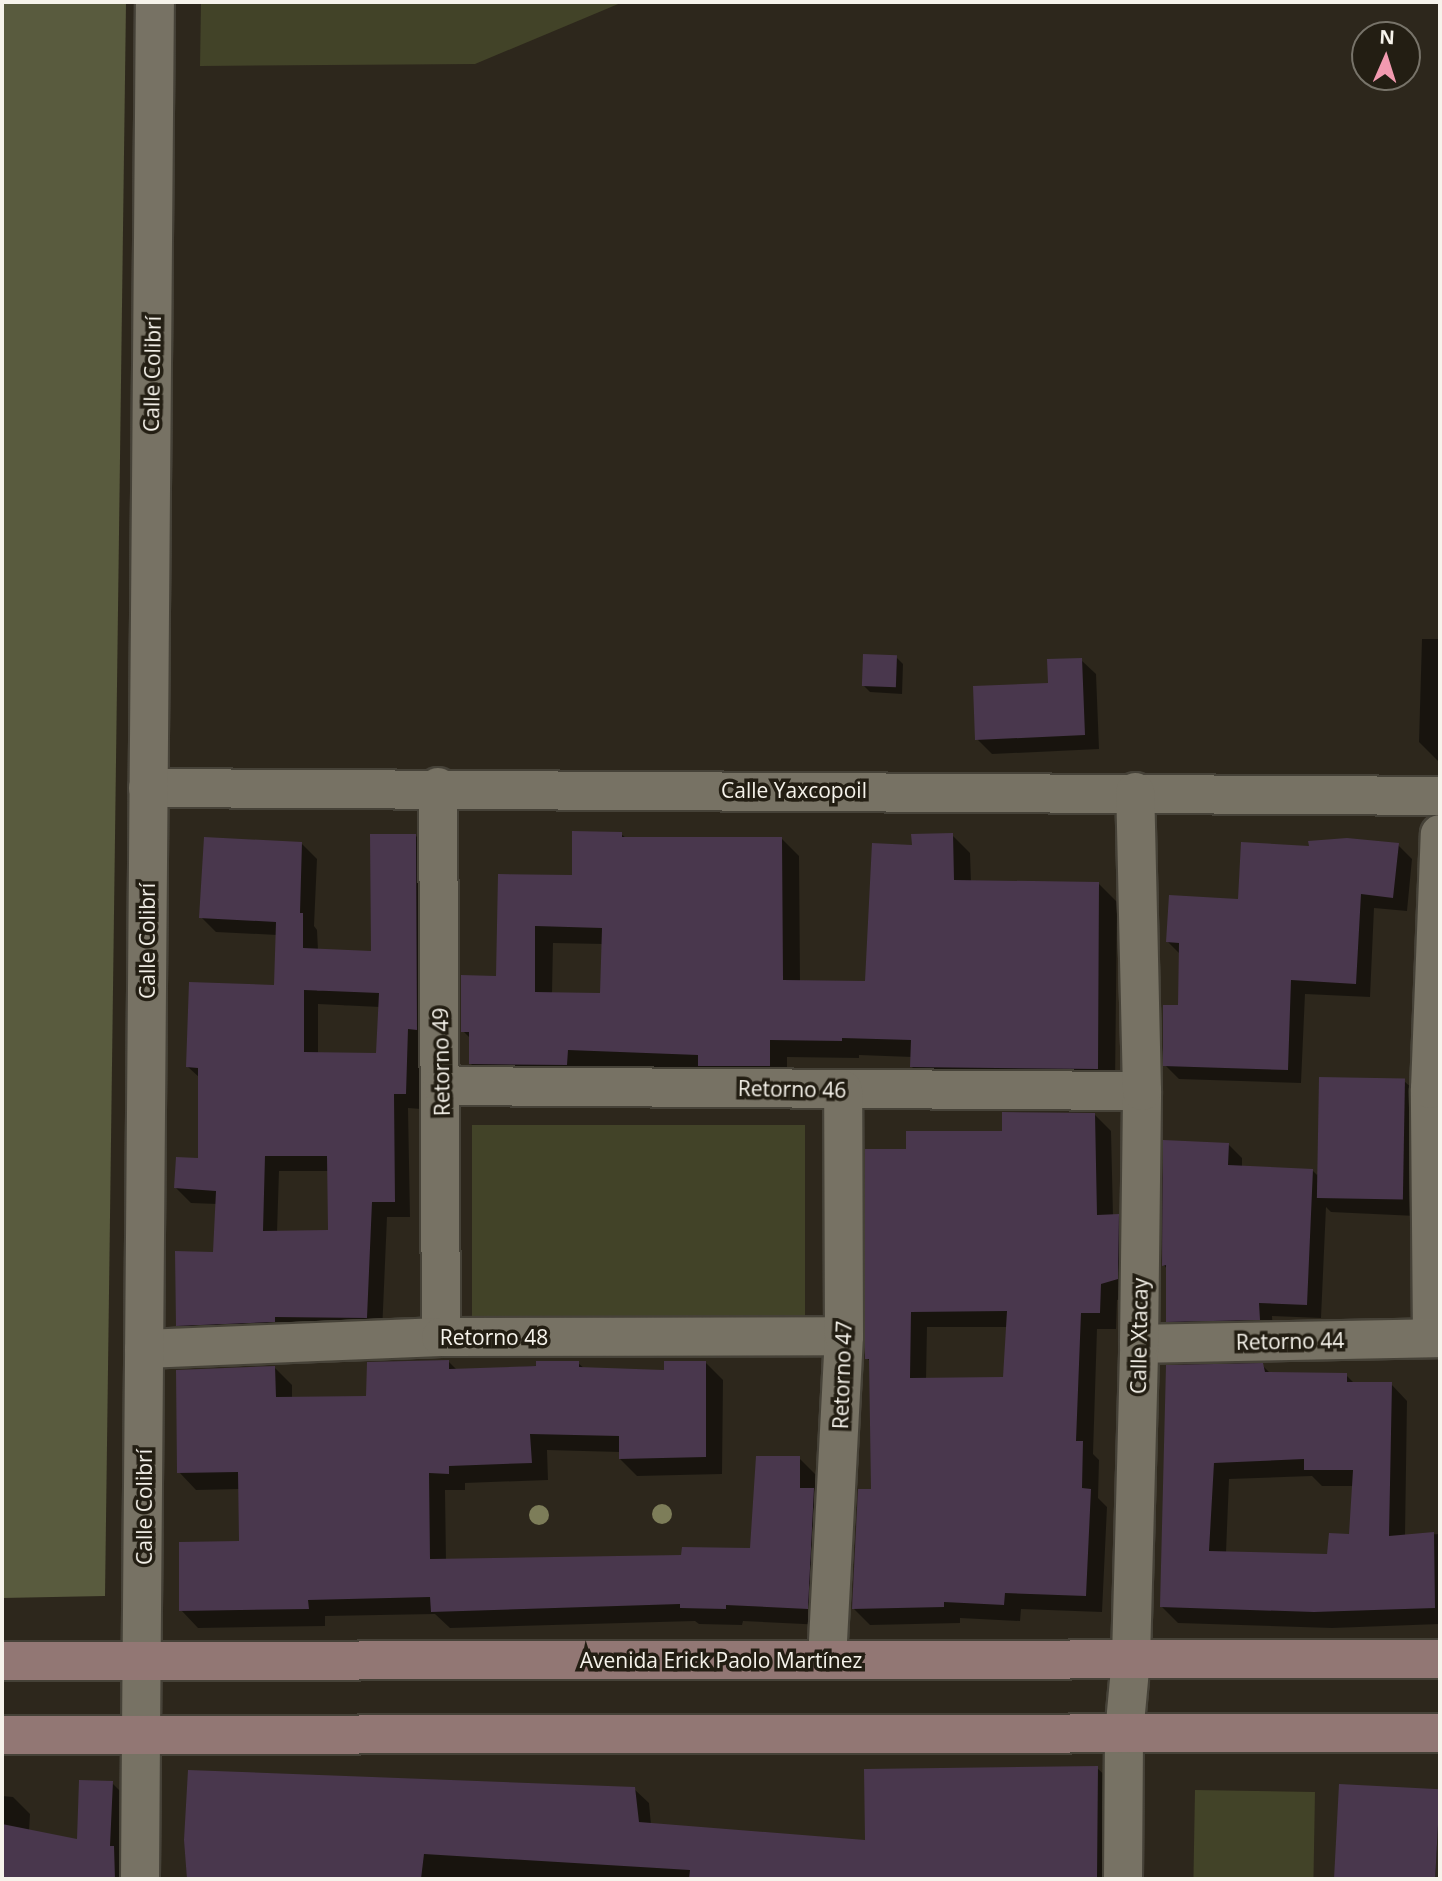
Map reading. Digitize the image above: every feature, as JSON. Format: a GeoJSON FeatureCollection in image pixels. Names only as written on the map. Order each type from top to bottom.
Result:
{"type":"FeatureCollection","features":[{"type":"Feature","properties":{"kind":"main road","name":"Avenida Erick Paolo Martínez"},"geometry":{"type":"LineString","coordinates":[[2,1661],[1440,1659]]}},
{"type":"Feature","properties":{"kind":"main road"},"geometry":{"type":"LineString","coordinates":[[2,1735],[1440,1733]]}},
{"type":"Feature","properties":{"kind":"street","name":"Calle Colibrí"},"geometry":{"type":"LineString","coordinates":[[139,1879],[144,1661],[155,2]]}},
{"type":"Feature","properties":{"kind":"street","name":"Calle Yaxcopoil"},"geometry":{"type":"LineString","coordinates":[[148,788],[438,787],[1440,796]]}},
{"type":"Feature","properties":{"kind":"street","name":"Retorno 49"},"geometry":{"type":"LineString","coordinates":[[438,787],[442,1086],[441,1337]]}},
{"type":"Feature","properties":{"kind":"street","name":"Calle Xtacay"},"geometry":{"type":"LineString","coordinates":[[1123,1879],[1124,1734],[1131,1659],[1139,1344],[1142,1091],[1135,792]]}},
{"type":"Feature","properties":{"kind":"street"},"geometry":{"type":"LineString","coordinates":[[1436,1338],[1435,1089],[1440,834]]}},
{"type":"Feature","properties":{"kind":"street","name":"Retorno 46"},"geometry":{"type":"LineString","coordinates":[[442,1086],[1142,1091]]}},
{"type":"Feature","properties":{"kind":"street","name":"Retorno 47"},"geometry":{"type":"LineString","coordinates":[[827,1660],[844,1336],[844,1090]]}},
{"type":"Feature","properties":{"kind":"street","name":"Retorno 48"},"geometry":{"type":"LineString","coordinates":[[144,1349],[441,1337],[844,1336]]}},
{"type":"Feature","properties":{"kind":"street","name":"Retorno 44"},"geometry":{"type":"LineString","coordinates":[[1139,1344],[1436,1338]]}},
{"type":"Feature","properties":{"kind":"green space"},"geometry":{"type":"Polygon","coordinates":[[[2,2],[126,2],[105,1596],[2,1598],[2,2]]]}},
{"type":"Feature","properties":{"kind":"green space"},"geometry":{"type":"Polygon","coordinates":[[[201,2],[623,2],[475,64],[200,66],[201,2]]]}},
{"type":"Feature","properties":{"kind":"green space"},"geometry":{"type":"Polygon","coordinates":[[[472,1125],[805,1125],[805,1322],[472,1322],[472,1125]]]}},
{"type":"Feature","properties":{"kind":"green space"},"geometry":{"type":"Polygon","coordinates":[[[1195,1790],[1315,1792],[1313,1879],[1193,1879],[1195,1790]]]}},
{"type":"Feature","properties":{"kind":"building"},"geometry":{"type":"Polygon","coordinates":[[[863,654],[897,655],[896,687],[862,686],[863,654]]]}},
{"type":"Feature","properties":{"kind":"building"},"geometry":{"type":"Polygon","coordinates":[[[1082,658],[1085,735],[975,740],[973,686],[1048,683],[1047,659],[1082,658]]]}},
{"type":"Feature","properties":{"kind":"building"},"geometry":{"type":"Polygon","coordinates":[[[572,831],[622,832],[622,837],[782,837],[783,980],[865,981],[872,843],[912,845],[911,834],[953,833],[954,880],[1099,882],[1098,1069],[910,1067],[911,1040],[842,1038],[842,1041],[770,1040],[770,1066],[698,1066],[698,1055],[568,1050],[567,1065],[469,1064],[469,1032],[461,1032],[461,975],[496,976],[498,874],[572,875],[572,831]],[[535,926],[535,992],[600,993],[602,928],[535,926]]]}},
{"type":"Feature","properties":{"kind":"building"},"geometry":{"type":"Polygon","coordinates":[[[370,834],[416,834],[417,1030],[408,1029],[406,1094],[394,1094],[395,1202],[372,1202],[367,1318],[275,1317],[275,1322],[176,1326],[175,1251],[213,1252],[216,1191],[174,1188],[176,1157],[198,1158],[198,1068],[186,1067],[189,982],[274,985],[276,922],[199,918],[204,837],[302,842],[300,913],[303,913],[303,948],[371,951],[370,834]],[[304,990],[304,1052],[376,1053],[379,993],[304,990]],[[265,1156],[263,1231],[328,1230],[327,1156],[265,1156]]]}},
{"type":"Feature","properties":{"kind":"building"},"geometry":{"type":"Polygon","coordinates":[[[1347,838],[1399,843],[1393,898],[1361,894],[1356,984],[1291,980],[1288,1070],[1163,1066],[1163,1005],[1178,1005],[1179,943],[1166,942],[1169,895],[1238,899],[1241,842],[1309,846],[1308,841],[1347,838]]]}},
{"type":"Feature","properties":{"kind":"building"},"geometry":{"type":"Polygon","coordinates":[[[1319,1077],[1405,1079],[1403,1199],[1317,1198],[1319,1077]]]}},
{"type":"Feature","properties":{"kind":"building"},"geometry":{"type":"Polygon","coordinates":[[[1002,1112],[1095,1113],[1097,1215],[1119,1214],[1118,1279],[1101,1284],[1100,1313],[1081,1313],[1076,1441],[1083,1441],[1082,1488],[1091,1489],[1086,1596],[1005,1593],[1004,1605],[944,1602],[944,1607],[852,1609],[858,1489],[871,1489],[869,1359],[865,1359],[865,1149],[906,1149],[906,1131],[1002,1131],[1002,1112]],[[1007,1311],[911,1312],[910,1378],[1003,1377],[1007,1311]]]}},
{"type":"Feature","properties":{"kind":"building"},"geometry":{"type":"Polygon","coordinates":[[[1163,1140],[1229,1143],[1228,1165],[1313,1169],[1307,1305],[1259,1303],[1260,1320],[1166,1322],[1166,1265],[1162,1266],[1163,1140]]]}},
{"type":"Feature","properties":{"kind":"building"},"geometry":{"type":"Polygon","coordinates":[[[449,1360],[449,1369],[536,1366],[536,1361],[579,1361],[579,1367],[664,1370],[664,1361],[706,1361],[706,1457],[619,1459],[619,1436],[530,1434],[532,1463],[449,1466],[449,1474],[429,1473],[430,1559],[681,1555],[682,1547],[750,1548],[756,1456],[800,1456],[800,1488],[814,1488],[808,1609],[726,1605],[726,1609],[680,1608],[680,1604],[431,1612],[430,1597],[308,1600],[309,1609],[179,1611],[179,1542],[239,1541],[238,1472],[177,1473],[176,1370],[275,1366],[276,1397],[366,1396],[367,1362],[449,1360]]]}},
{"type":"Feature","properties":{"kind":"building"},"geometry":{"type":"Polygon","coordinates":[[[1263,1363],[1265,1372],[1347,1373],[1347,1382],[1392,1382],[1389,1536],[1434,1532],[1435,1608],[1314,1612],[1160,1607],[1166,1365],[1263,1363]],[[1304,1459],[1214,1463],[1209,1551],[1327,1554],[1329,1533],[1349,1534],[1353,1470],[1304,1470],[1304,1459]]]}},
{"type":"Feature","properties":{"kind":"building"},"geometry":{"type":"Polygon","coordinates":[[[1098,1766],[1097,1879],[689,1879],[690,1870],[424,1854],[421,1879],[187,1879],[184,1840],[188,1770],[635,1787],[639,1822],[865,1840],[864,1769],[1098,1766]]]}},
{"type":"Feature","properties":{"kind":"building"},"geometry":{"type":"Polygon","coordinates":[[[79,1780],[113,1781],[110,1846],[114,1846],[115,1879],[2,1879],[2,1824],[77,1839],[79,1780]]]}},
{"type":"Feature","properties":{"kind":"building"},"geometry":{"type":"Polygon","coordinates":[[[1339,1784],[1440,1789],[1435,1879],[1334,1879],[1339,1784]]]}}]}
